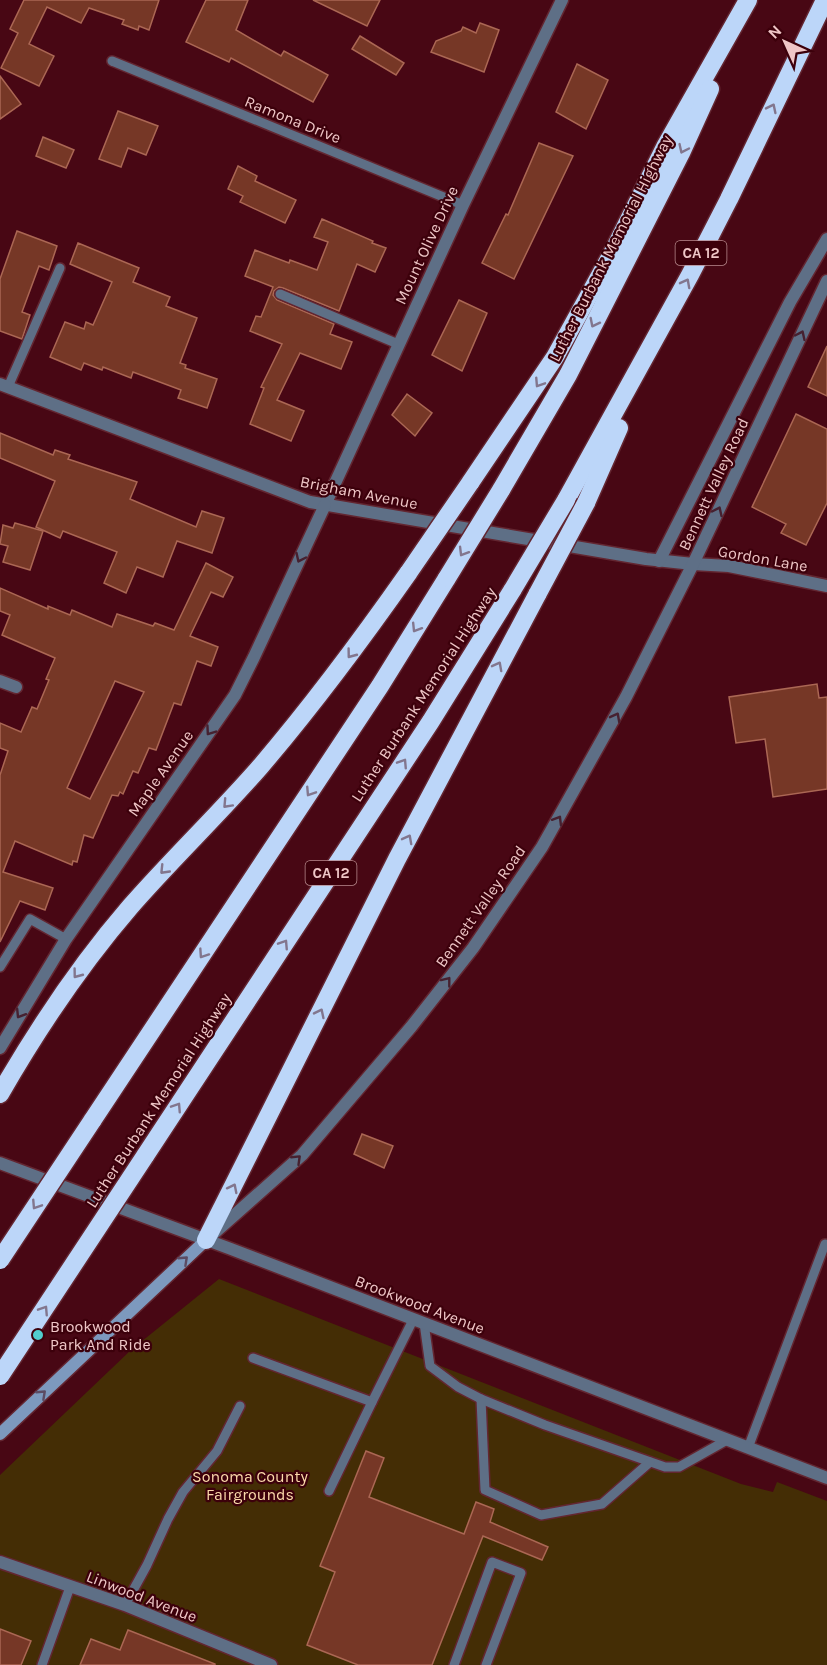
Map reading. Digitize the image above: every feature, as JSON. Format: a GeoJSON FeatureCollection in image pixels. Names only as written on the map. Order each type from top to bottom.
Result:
{"type":"FeatureCollection","features":[{"type":"Feature","properties":{"kind":"highway"},"geometry":{"type":"LineString","coordinates":[[0,1094],[49,1013],[112,928],[151,883],[236,794],[285,737],[346,659],[470,483],[555,357],[614,250],[665,147],[749,0]]}},
{"type":"Feature","properties":{"kind":"highway","name":"Luther Burbank Memorial Highway"},"geometry":{"type":"LineString","coordinates":[[0,1260],[380,686],[501,489],[568,375],[676,164],[749,0]]}},
{"type":"Feature","properties":{"kind":"highway","name":"Luther Burbank Memorial Highway"},"geometry":{"type":"LineString","coordinates":[[0,1376],[430,721],[513,589],[566,500],[672,309],[729,199],[825,0]]}},
{"type":"Feature","properties":{"kind":"highway"},"geometry":{"type":"LineString","coordinates":[[206,1240],[376,900],[586,503],[672,309]]}},
{"type":"Feature","properties":{"kind":"main road","name":"Bennett Valley Road"},"geometry":{"type":"LineString","coordinates":[[0,1434],[206,1240]]}},
{"type":"Feature","properties":{"kind":"street","name":"Mount Olive Drive"},"geometry":{"type":"LineString","coordinates":[[325,505],[463,205],[562,0]]}},
{"type":"Feature","properties":{"kind":"street","name":"Bennett Valley Road"},"geometry":{"type":"LineString","coordinates":[[659,561],[782,316],[827,239]]}},
{"type":"Feature","properties":{"kind":"street","name":"Bennett Valley Road"},"geometry":{"type":"LineString","coordinates":[[206,1240],[302,1155],[411,1027],[495,918],[542,847],[626,697],[693,564],[827,281]]}},
{"type":"Feature","properties":{"kind":"street","name":"Brigham Avenue"},"geometry":{"type":"LineString","coordinates":[[4,386],[297,498],[325,505],[659,561],[693,564]]}},
{"type":"Feature","properties":{"kind":"street","name":"Maple Avenue"},"geometry":{"type":"LineString","coordinates":[[0,1048],[66,939],[234,695],[325,505]]}},
{"type":"Feature","properties":{"kind":"street","name":"Gordon Lane"},"geometry":{"type":"LineString","coordinates":[[693,564],[729,566],[826,584]]}},
{"type":"Feature","properties":{"kind":"street"},"geometry":{"type":"LineString","coordinates":[[0,681],[16,687]]}},
{"type":"Feature","properties":{"kind":"street","name":"Brookwood Avenue"},"geometry":{"type":"LineString","coordinates":[[0,1163],[827,1478]]}},
{"type":"Feature","properties":{"kind":"street","name":"Linwood Avenue"},"geometry":{"type":"LineString","coordinates":[[0,1562],[125,1605],[271,1665]]}},
{"type":"Feature","properties":{"kind":"lane","name":"Ramona Drive"},"geometry":{"type":"LineString","coordinates":[[112,61],[463,205]]}},
{"type":"Feature","properties":{"kind":"lane"},"geometry":{"type":"LineString","coordinates":[[4,386],[60,268]]}},
{"type":"Feature","properties":{"kind":"lane"},"geometry":{"type":"LineString","coordinates":[[280,294],[398,344]]}},
{"type":"Feature","properties":{"kind":"lane"},"geometry":{"type":"LineString","coordinates":[[0,967],[30,919],[66,939]]}},
{"type":"Feature","properties":{"kind":"lane"},"geometry":{"type":"LineString","coordinates":[[748,1448],[825,1244]]}},
{"type":"Feature","properties":{"kind":"lane"},"geometry":{"type":"LineString","coordinates":[[418,1322],[430,1366],[458,1387],[481,1399],[545,1425],[665,1467],[679,1467],[727,1440]]}},
{"type":"Feature","properties":{"kind":"lane"},"geometry":{"type":"LineString","coordinates":[[329,1491],[372,1402],[418,1322]]}},
{"type":"Feature","properties":{"kind":"lane"},"geometry":{"type":"LineString","coordinates":[[253,1358],[372,1402]]}},
{"type":"Feature","properties":{"kind":"lane"},"geometry":{"type":"LineString","coordinates":[[481,1399],[485,1490],[541,1515],[602,1504],[650,1462]]}},
{"type":"Feature","properties":{"kind":"lane"},"geometry":{"type":"LineString","coordinates":[[125,1605],[183,1492],[217,1451],[240,1406]]}},
{"type":"Feature","properties":{"kind":"lane"},"geometry":{"type":"LineString","coordinates":[[454,1665],[492,1562],[521,1573],[486,1665]]}},
{"type":"Feature","properties":{"kind":"lane"},"geometry":{"type":"LineString","coordinates":[[42,1665],[70,1587]]}},
{"type":"Feature","properties":{"kind":"green space","name":"Sonoma County Fairgrounds"},"geometry":{"type":"Polygon","coordinates":[[[219,1279],[741,1484],[773,1492],[777,1482],[827,1501],[827,1665],[0,1665],[0,1475],[131,1350],[219,1279]]]}},
{"type":"Feature","properties":{"kind":"building"},"geometry":{"type":"Polygon","coordinates":[[[24,0],[159,0],[149,30],[139,26],[138,30],[122,24],[124,20],[89,8],[81,23],[47,7],[29,44],[54,56],[39,86],[1,68],[18,33],[10,29],[24,0]]]}},
{"type":"Feature","properties":{"kind":"building"},"geometry":{"type":"Polygon","coordinates":[[[206,0],[248,0],[236,30],[281,56],[284,51],[328,75],[313,102],[231,58],[229,62],[186,42],[206,0]]]}},
{"type":"Feature","properties":{"kind":"building"},"geometry":{"type":"Polygon","coordinates":[[[313,0],[380,0],[367,26],[313,0]]]}},
{"type":"Feature","properties":{"kind":"building"},"geometry":{"type":"Polygon","coordinates":[[[480,23],[499,30],[484,72],[431,52],[436,41],[461,31],[463,27],[476,33],[480,23]]]}},
{"type":"Feature","properties":{"kind":"building"},"geometry":{"type":"Polygon","coordinates":[[[360,36],[404,63],[396,75],[352,49],[360,36]]]}},
{"type":"Feature","properties":{"kind":"building"},"geometry":{"type":"Polygon","coordinates":[[[577,64],[608,80],[586,129],[556,112],[577,64]]]}},
{"type":"Feature","properties":{"kind":"building"},"geometry":{"type":"Polygon","coordinates":[[[0,76],[21,104],[0,119],[0,76]]]}},
{"type":"Feature","properties":{"kind":"building"},"geometry":{"type":"Polygon","coordinates":[[[118,111],[158,126],[146,155],[128,148],[121,167],[99,159],[118,111]]]}},
{"type":"Feature","properties":{"kind":"building"},"geometry":{"type":"Polygon","coordinates":[[[43,137],[74,150],[66,168],[36,156],[43,137]]]}},
{"type":"Feature","properties":{"kind":"building"},"geometry":{"type":"Polygon","coordinates":[[[539,143],[573,156],[514,279],[482,263],[506,214],[508,215],[539,143]]]}},
{"type":"Feature","properties":{"kind":"building"},"geometry":{"type":"Polygon","coordinates":[[[238,166],[257,176],[255,181],[296,200],[285,223],[240,202],[243,196],[228,189],[238,166]]]}},
{"type":"Feature","properties":{"kind":"building"},"geometry":{"type":"Polygon","coordinates":[[[322,219],[386,248],[375,272],[357,264],[339,311],[283,288],[279,287],[274,291],[273,295],[277,300],[334,324],[330,334],[352,342],[341,369],[300,353],[277,400],[304,411],[291,441],[250,424],[264,388],[261,387],[282,344],[250,331],[256,316],[261,317],[273,287],[245,276],[255,250],[289,263],[290,260],[317,270],[328,242],[314,237],[322,219]]]}},
{"type":"Feature","properties":{"kind":"building"},"geometry":{"type":"Polygon","coordinates":[[[17,231],[57,246],[49,270],[39,266],[22,312],[30,315],[22,339],[0,331],[0,279],[17,231]]]}},
{"type":"Feature","properties":{"kind":"building"},"geometry":{"type":"Polygon","coordinates":[[[78,243],[139,268],[133,282],[170,297],[166,306],[197,318],[180,363],[186,365],[185,368],[217,379],[207,408],[178,398],[181,390],[133,372],[131,378],[103,367],[102,370],[84,363],[81,370],[50,357],[65,322],[84,329],[86,322],[93,325],[112,282],[70,264],[78,243]]]}},
{"type":"Feature","properties":{"kind":"building"},"geometry":{"type":"Polygon","coordinates":[[[459,300],[487,313],[462,371],[432,355],[459,300]]]}},
{"type":"Feature","properties":{"kind":"building"},"geometry":{"type":"Polygon","coordinates":[[[827,346],[827,396],[808,387],[827,346]]]}},
{"type":"Feature","properties":{"kind":"building"},"geometry":{"type":"Polygon","coordinates":[[[407,394],[432,413],[415,436],[392,415],[407,394]]]}},
{"type":"Feature","properties":{"kind":"building"},"geometry":{"type":"Polygon","coordinates":[[[796,414],[827,429],[827,503],[806,545],[781,533],[786,524],[752,507],[796,414]]]}},
{"type":"Feature","properties":{"kind":"building"},"geometry":{"type":"Polygon","coordinates":[[[0,433],[53,455],[55,450],[70,455],[68,459],[137,482],[130,499],[196,527],[202,511],[224,518],[212,553],[177,541],[163,577],[137,567],[126,593],[104,583],[117,552],[63,531],[60,538],[36,527],[55,481],[0,458],[0,433]]]}},
{"type":"Feature","properties":{"kind":"building"},"geometry":{"type":"Polygon","coordinates":[[[15,523],[43,531],[30,570],[3,562],[8,546],[0,544],[3,525],[13,528],[15,523]]]}},
{"type":"Feature","properties":{"kind":"building"},"geometry":{"type":"Polygon","coordinates":[[[206,563],[233,577],[223,597],[211,592],[190,636],[218,647],[211,666],[197,661],[181,705],[174,703],[156,750],[149,748],[138,773],[133,771],[123,794],[120,792],[118,796],[112,795],[93,838],[84,835],[77,862],[73,861],[72,865],[15,841],[3,872],[53,888],[45,910],[20,901],[0,942],[0,775],[8,751],[0,748],[0,723],[21,732],[32,707],[37,709],[55,658],[2,635],[10,615],[0,611],[0,588],[48,609],[48,606],[70,615],[72,610],[112,627],[117,614],[153,626],[155,623],[174,630],[206,563]],[[115,681],[67,788],[90,799],[144,692],[115,681]]]}},
{"type":"Feature","properties":{"kind":"building"},"geometry":{"type":"Polygon","coordinates":[[[817,684],[819,698],[827,697],[827,789],[773,797],[765,739],[736,743],[729,697],[817,684]]]}},
{"type":"Feature","properties":{"kind":"building"},"geometry":{"type":"Polygon","coordinates":[[[362,1134],[393,1146],[384,1168],[354,1154],[362,1134]]]}},
{"type":"Feature","properties":{"kind":"building"},"geometry":{"type":"Polygon","coordinates":[[[366,1451],[384,1458],[369,1497],[464,1534],[476,1502],[494,1509],[490,1522],[548,1547],[542,1560],[483,1536],[432,1665],[358,1665],[307,1645],[335,1572],[320,1566],[366,1451]]]}},
{"type":"Feature","properties":{"kind":"building"},"geometry":{"type":"Polygon","coordinates":[[[0,1629],[31,1641],[21,1665],[0,1665],[0,1629]]]}},
{"type":"Feature","properties":{"kind":"building"},"geometry":{"type":"Polygon","coordinates":[[[128,1630],[215,1665],[80,1665],[91,1639],[120,1650],[128,1630]]]}},
{"type":"Feature","properties":{"kind":"place","name":"Brookwood Park And Ride"},"geometry":{"type":"Point","coordinates":[38,1335]}}]}
